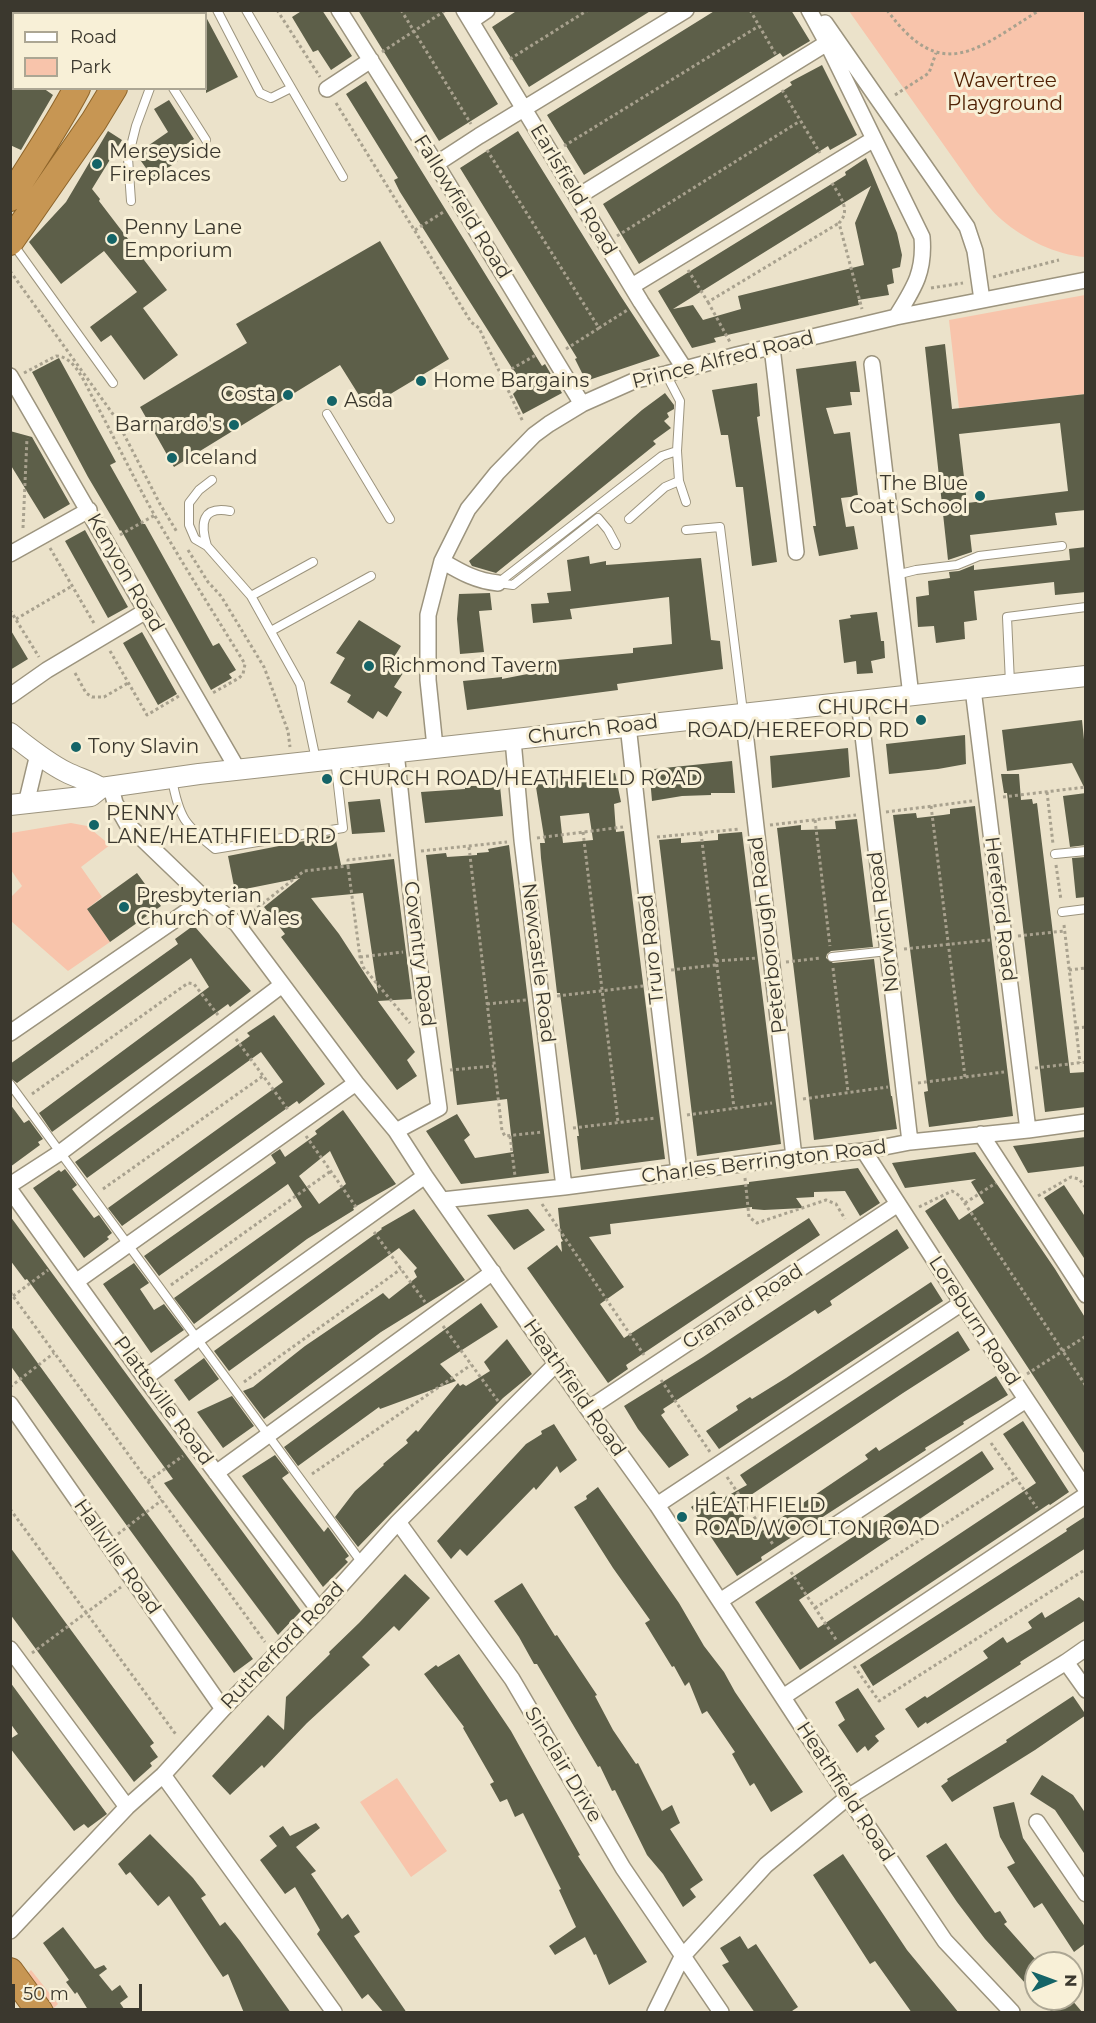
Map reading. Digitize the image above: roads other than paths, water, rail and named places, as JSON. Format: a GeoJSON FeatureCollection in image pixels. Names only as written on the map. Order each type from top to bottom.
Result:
{"type":"FeatureCollection","features":[{"type":"Feature","properties":{"kind":"highway"},"geometry":{"type":"LineString","coordinates":[[14,182],[55,130],[76,90]]}},
{"type":"Feature","properties":{"kind":"highway"},"geometry":{"type":"LineString","coordinates":[[11,242],[113,90]]}},
{"type":"Feature","properties":{"kind":"highway"},"geometry":{"type":"LineString","coordinates":[[10,1971],[40,2013]]}},
{"type":"Feature","properties":{"kind":"street","name":"Fallowfield Road"},"geometry":{"type":"LineString","coordinates":[[339,10],[460,202],[582,404]]}},
{"type":"Feature","properties":{"kind":"street"},"geometry":{"type":"LineString","coordinates":[[468,16],[487,10]]}},
{"type":"Feature","properties":{"kind":"street"},"geometry":{"type":"LineString","coordinates":[[436,164],[686,10]]}},
{"type":"Feature","properties":{"kind":"street"},"geometry":{"type":"LineString","coordinates":[[808,10],[827,43],[922,237],[924,258],[913,290],[896,316]]}},
{"type":"Feature","properties":{"kind":"street"},"geometry":{"type":"LineString","coordinates":[[817,10],[967,227],[975,251],[982,300]]}},
{"type":"Feature","properties":{"kind":"street","name":"Earlsfield Road"},"geometry":{"type":"LineString","coordinates":[[468,16],[641,302],[684,368]]}},
{"type":"Feature","properties":{"kind":"street"},"geometry":{"type":"LineString","coordinates":[[577,196],[827,43]]}},
{"type":"Feature","properties":{"kind":"street"},"geometry":{"type":"LineString","coordinates":[[327,89],[371,60]]}},
{"type":"Feature","properties":{"kind":"street"},"geometry":{"type":"LineString","coordinates":[[632,286],[874,139]]}},
{"type":"Feature","properties":{"kind":"street","name":"Prince Alfred Road"},"geometry":{"type":"LineString","coordinates":[[435,747],[428,680],[428,615],[442,561],[468,509],[497,473],[534,435],[582,404],[636,380],[896,316],[1086,280]]}},
{"type":"Feature","properties":{"kind":"street"},"geometry":{"type":"LineString","coordinates":[[772,347],[796,552]]}},
{"type":"Feature","properties":{"kind":"street"},"geometry":{"type":"LineString","coordinates":[[872,364],[911,696]]}},
{"type":"Feature","properties":{"kind":"street","name":"Kenyon Road"},"geometry":{"type":"LineString","coordinates":[[12,378],[238,770]]}},
{"type":"Feature","properties":{"kind":"street"},"geometry":{"type":"LineString","coordinates":[[10,554],[89,510]]}},
{"type":"Feature","properties":{"kind":"street"},"geometry":{"type":"LineString","coordinates":[[442,561],[468,576],[498,583]]}},
{"type":"Feature","properties":{"kind":"street"},"geometry":{"type":"LineString","coordinates":[[10,696],[47,670],[146,611]]}},
{"type":"Feature","properties":{"kind":"street","name":"Church Road"},"geometry":{"type":"LineString","coordinates":[[18,805],[91,796],[106,787],[238,770],[1086,676]]}},
{"type":"Feature","properties":{"kind":"street","name":"Hereford Road"},"geometry":{"type":"LineString","coordinates":[[973,689],[1028,1130]]}},
{"type":"Feature","properties":{"kind":"street","name":"Norwich Road"},"geometry":{"type":"LineString","coordinates":[[859,701],[910,1142]]}},
{"type":"Feature","properties":{"kind":"street","name":"Peterborough Road"},"geometry":{"type":"LineString","coordinates":[[743,714],[794,1157]]}},
{"type":"Feature","properties":{"kind":"street","name":"Truro Road"},"geometry":{"type":"LineString","coordinates":[[628,725],[679,1173]]}},
{"type":"Feature","properties":{"kind":"street"},"geometry":{"type":"LineString","coordinates":[[10,733],[66,772],[106,787]]}},
{"type":"Feature","properties":{"kind":"street","name":"Newcastle Road"},"geometry":{"type":"LineString","coordinates":[[513,740],[522,840],[564,1186]]}},
{"type":"Feature","properties":{"kind":"street","name":"Coventry Road"},"geometry":{"type":"LineString","coordinates":[[396,752],[417,950],[439,1108],[396,1131]]}},
{"type":"Feature","properties":{"kind":"street"},"geometry":{"type":"LineString","coordinates":[[18,805],[38,754]]}},
{"type":"Feature","properties":{"kind":"street","name":"Heathfield Road"},"geometry":{"type":"LineString","coordinates":[[106,787],[127,824],[204,899],[237,924],[356,1083],[396,1131],[425,1176],[657,1505],[945,1941],[1012,2013]]}},
{"type":"Feature","properties":{"kind":"street"},"geometry":{"type":"LineString","coordinates":[[10,1033],[204,899]]}},
{"type":"Feature","properties":{"kind":"street"},"geometry":{"type":"LineString","coordinates":[[10,1185],[61,1152],[282,985]]}},
{"type":"Feature","properties":{"kind":"street"},"geometry":{"type":"LineString","coordinates":[[77,1281],[356,1083]]}},
{"type":"Feature","properties":{"kind":"street","name":"Charles Berrington Road"},"geometry":{"type":"LineString","coordinates":[[442,1200],[679,1173],[794,1157],[864,1151],[910,1142],[1086,1122]]}},
{"type":"Feature","properties":{"kind":"street"},"geometry":{"type":"LineString","coordinates":[[981,1134],[1083,1285]]}},
{"type":"Feature","properties":{"kind":"street","name":"Loreburn Road"},"geometry":{"type":"LineString","coordinates":[[864,1151],[1086,1489]]}},
{"type":"Feature","properties":{"kind":"street"},"geometry":{"type":"LineString","coordinates":[[145,1378],[425,1176]]}},
{"type":"Feature","properties":{"kind":"street","name":"Plattsville Road"},"geometry":{"type":"LineString","coordinates":[[10,1190],[145,1378],[319,1610]]}},
{"type":"Feature","properties":{"kind":"street","name":"Granard Road"},"geometry":{"type":"LineString","coordinates":[[588,1409],[855,1233],[901,1209]]}},
{"type":"Feature","properties":{"kind":"street"},"geometry":{"type":"LineString","coordinates":[[216,1473],[493,1272]]}},
{"type":"Feature","properties":{"kind":"street"},"geometry":{"type":"LineString","coordinates":[[657,1505],[962,1303]]}},
{"type":"Feature","properties":{"kind":"street","name":"Rutherford Road"},"geometry":{"type":"LineString","coordinates":[[10,1931],[128,1807],[187,1750],[223,1709],[276,1657],[398,1522],[557,1363]]}},
{"type":"Feature","properties":{"kind":"street"},"geometry":{"type":"LineString","coordinates":[[720,1601],[1026,1400]]}},
{"type":"Feature","properties":{"kind":"street","name":"Hallville Road"},"geometry":{"type":"LineString","coordinates":[[10,1404],[223,1709]]}},
{"type":"Feature","properties":{"kind":"street"},"geometry":{"type":"LineString","coordinates":[[783,1697],[1086,1494]]}},
{"type":"Feature","properties":{"kind":"street","name":"Sinclair Drive"},"geometry":{"type":"LineString","coordinates":[[398,1522],[512,1680],[623,1868],[721,2013]]}},
{"type":"Feature","properties":{"kind":"street"},"geometry":{"type":"LineString","coordinates":[[655,2013],[682,1957],[765,1865],[848,1797],[1066,1662],[1086,1647]]}},
{"type":"Feature","properties":{"kind":"street"},"geometry":{"type":"LineString","coordinates":[[10,1649],[128,1807]]}},
{"type":"Feature","properties":{"kind":"street"},"geometry":{"type":"LineString","coordinates":[[1066,1662],[1086,1690]]}},
{"type":"Feature","properties":{"kind":"street"},"geometry":{"type":"LineString","coordinates":[[163,1775],[334,2013]]}},
{"type":"Feature","properties":{"kind":"street"},"geometry":{"type":"LineString","coordinates":[[1037,1822],[1086,1893]]}},
{"type":"Feature","properties":{"kind":"lane"},"geometry":{"type":"LineString","coordinates":[[217,10],[260,93],[271,98],[291,88]]}},
{"type":"Feature","properties":{"kind":"lane"},"geometry":{"type":"LineString","coordinates":[[246,10],[344,177]]}},
{"type":"Feature","properties":{"kind":"lane"},"geometry":{"type":"LineString","coordinates":[[131,201],[128,158],[136,126],[149,90]]}},
{"type":"Feature","properties":{"kind":"lane"},"geometry":{"type":"LineString","coordinates":[[174,90],[206,140]]}},
{"type":"Feature","properties":{"kind":"lane"},"geometry":{"type":"LineString","coordinates":[[11,242],[113,383]]}},
{"type":"Feature","properties":{"kind":"lane"},"geometry":{"type":"LineString","coordinates":[[666,374],[680,401],[677,451],[679,481],[687,502]]}},
{"type":"Feature","properties":{"kind":"lane"},"geometry":{"type":"LineString","coordinates":[[327,414],[390,519]]}},
{"type":"Feature","properties":{"kind":"lane"},"geometry":{"type":"LineString","coordinates":[[498,583],[662,456],[677,451]]}},
{"type":"Feature","properties":{"kind":"lane"},"geometry":{"type":"LineString","coordinates":[[172,778],[175,798],[182,818],[191,830],[215,849],[343,828],[326,760],[300,684],[251,596],[207,546],[195,539],[189,525],[189,503],[199,490],[212,480]]}},
{"type":"Feature","properties":{"kind":"lane"},"geometry":{"type":"LineString","coordinates":[[629,519],[665,487],[679,481]]}},
{"type":"Feature","properties":{"kind":"lane"},"geometry":{"type":"LineString","coordinates":[[207,546],[203,526],[205,517],[211,511],[230,511]]}},
{"type":"Feature","properties":{"kind":"lane"},"geometry":{"type":"LineString","coordinates":[[498,583],[513,585],[598,518],[616,545]]}},
{"type":"Feature","properties":{"kind":"lane"},"geometry":{"type":"LineString","coordinates":[[686,530],[720,527],[743,714]]}},
{"type":"Feature","properties":{"kind":"lane"},"geometry":{"type":"LineString","coordinates":[[896,575],[957,565],[979,556],[1062,546]]}},
{"type":"Feature","properties":{"kind":"lane"},"geometry":{"type":"LineString","coordinates":[[251,596],[313,562]]}},
{"type":"Feature","properties":{"kind":"lane"},"geometry":{"type":"LineString","coordinates":[[271,631],[371,576]]}},
{"type":"Feature","properties":{"kind":"lane"},"geometry":{"type":"LineString","coordinates":[[1010,685],[1006,617],[1086,608]]}},
{"type":"Feature","properties":{"kind":"lane"},"geometry":{"type":"LineString","coordinates":[[1055,854],[1086,851]]}},
{"type":"Feature","properties":{"kind":"lane"},"geometry":{"type":"LineString","coordinates":[[1062,912],[1086,909]]}},
{"type":"Feature","properties":{"kind":"lane"},"geometry":{"type":"LineString","coordinates":[[832,957],[888,951]]}},
{"type":"Feature","properties":{"kind":"lane"},"geometry":{"type":"LineString","coordinates":[[10,1084],[362,1563]]}},
{"type":"Feature","properties":{"kind":"place","name":"Merseyside Fireplaces"},"geometry":{"type":"Point","coordinates":[97,164]}},
{"type":"Feature","properties":{"kind":"place","name":"Penny Lane Emporium"},"geometry":{"type":"Point","coordinates":[112,239]}},
{"type":"Feature","properties":{"kind":"place","name":"Home Bargains"},"geometry":{"type":"Point","coordinates":[421,381]}},
{"type":"Feature","properties":{"kind":"place","name":"Costa"},"geometry":{"type":"Point","coordinates":[288,395]}},
{"type":"Feature","properties":{"kind":"place","name":"Asda"},"geometry":{"type":"Point","coordinates":[332,401]}},
{"type":"Feature","properties":{"kind":"place","name":"Barnardo's"},"geometry":{"type":"Point","coordinates":[234,425]}},
{"type":"Feature","properties":{"kind":"place","name":"Iceland"},"geometry":{"type":"Point","coordinates":[172,458]}},
{"type":"Feature","properties":{"kind":"place","name":"The Blue Coat School"},"geometry":{"type":"Point","coordinates":[980,496]}},
{"type":"Feature","properties":{"kind":"place","name":"Richmond Tavern"},"geometry":{"type":"Point","coordinates":[369,666]}},
{"type":"Feature","properties":{"kind":"place","name":"CHURCH ROAD/HEREFORD RD"},"geometry":{"type":"Point","coordinates":[921,720]}},
{"type":"Feature","properties":{"kind":"place","name":"Tony Slavin"},"geometry":{"type":"Point","coordinates":[76,747]}},
{"type":"Feature","properties":{"kind":"place","name":"CHURCH ROAD/HEATHFIELD ROAD"},"geometry":{"type":"Point","coordinates":[327,779]}},
{"type":"Feature","properties":{"kind":"place","name":"PENNY LANE/HEATHFIELD RD"},"geometry":{"type":"Point","coordinates":[94,825]}},
{"type":"Feature","properties":{"kind":"place","name":"Presbyterian Church of Wales"},"geometry":{"type":"Point","coordinates":[124,907]}},
{"type":"Feature","properties":{"kind":"place","name":"HEATHFIELD ROAD/WOOLTON ROAD"},"geometry":{"type":"Point","coordinates":[682,1517]}},
{"type":"Feature","properties":{"kind":"park label","name":"Wavertree Playground"},"geometry":{"type":"Point","coordinates":[1005,92]}}]}
